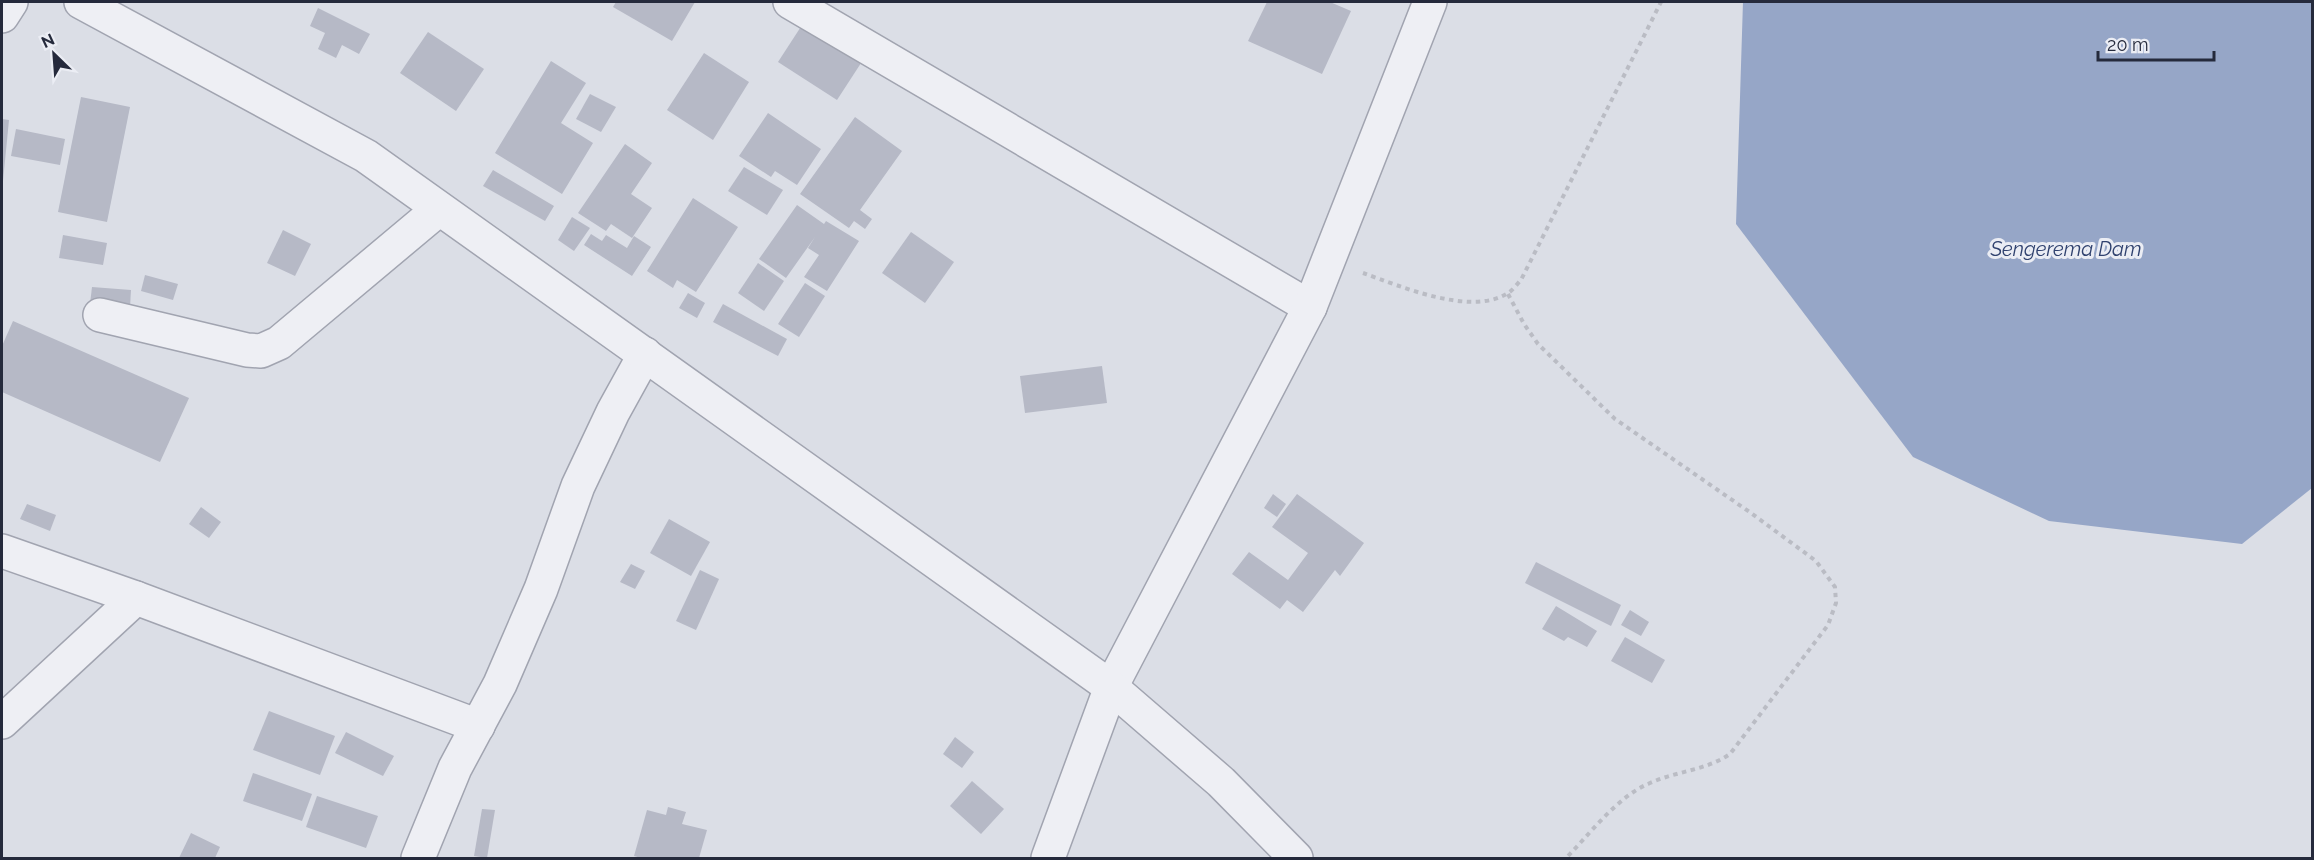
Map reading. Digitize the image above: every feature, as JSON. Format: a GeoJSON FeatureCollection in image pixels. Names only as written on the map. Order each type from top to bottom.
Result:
{"type":"FeatureCollection","features":[{"type":"Feature","properties":{"kind":"street"},"geometry":{"type":"LineString","coordinates":[[2,16],[11,2]]}},
{"type":"Feature","properties":{"kind":"street"},"geometry":{"type":"LineString","coordinates":[[81,2],[366,156],[1111,687],[1221,782],[1296,858]]}},
{"type":"Feature","properties":{"kind":"street"},"geometry":{"type":"LineString","coordinates":[[790,2],[1310,307]]}},
{"type":"Feature","properties":{"kind":"street"},"geometry":{"type":"LineString","coordinates":[[1048,858],[1111,687],[1310,307],[1430,2]]}},
{"type":"Feature","properties":{"kind":"street"},"geometry":{"type":"LineString","coordinates":[[100,315],[247,350],[261,351],[279,343],[440,209]]}},
{"type":"Feature","properties":{"kind":"street"},"geometry":{"type":"LineString","coordinates":[[418,858],[455,768],[500,684],[537,598],[578,486],[613,412],[645,354]]}},
{"type":"Feature","properties":{"kind":"street"},"geometry":{"type":"LineString","coordinates":[[2,551],[136,598],[478,726]]}},
{"type":"Feature","properties":{"kind":"street"},"geometry":{"type":"LineString","coordinates":[[2,722],[136,598]]}},
{"type":"Feature","properties":{"kind":"path"},"geometry":{"type":"LineString","coordinates":[[1328,261],[1426,294],[1467,303],[1508,294],[1521,280],[1661,2]]}},
{"type":"Feature","properties":{"kind":"path"},"geometry":{"type":"LineString","coordinates":[[1508,294],[1538,344],[1615,418],[1816,561],[1835,587],[1836,603],[1828,625],[1730,754],[1716,764],[1665,777],[1629,794],[1566,858]]}},
{"type":"Feature","properties":{"kind":"water","name":"Sengerema Dam"},"geometry":{"type":"Polygon","coordinates":[[[1743,2],[2312,2],[2312,488],[2242,544],[2049,521],[1913,457],[1736,224],[1743,2]]]}},
{"type":"Feature","properties":{"kind":"building"},"geometry":{"type":"Polygon","coordinates":[[[616,2],[695,2],[672,41],[613,7],[616,2]]]}},
{"type":"Feature","properties":{"kind":"building"},"geometry":{"type":"Polygon","coordinates":[[[1267,2],[1330,2],[1351,11],[1322,74],[1248,41],[1267,2]]]}},
{"type":"Feature","properties":{"kind":"building"},"geometry":{"type":"Polygon","coordinates":[[[318,8],[370,34],[359,54],[342,45],[336,58],[318,49],[325,33],[310,26],[318,8]]]}},
{"type":"Feature","properties":{"kind":"building"},"geometry":{"type":"Polygon","coordinates":[[[804,22],[863,60],[837,100],[778,62],[804,22]]]}},
{"type":"Feature","properties":{"kind":"building"},"geometry":{"type":"Polygon","coordinates":[[[428,32],[484,69],[456,111],[400,73],[428,32]]]}},
{"type":"Feature","properties":{"kind":"building"},"geometry":{"type":"Polygon","coordinates":[[[704,53],[749,82],[713,140],[667,110],[704,53]]]}},
{"type":"Feature","properties":{"kind":"building"},"geometry":{"type":"Polygon","coordinates":[[[551,61],[586,83],[561,123],[593,143],[562,194],[495,153],[551,61]]]}},
{"type":"Feature","properties":{"kind":"building"},"geometry":{"type":"Polygon","coordinates":[[[590,94],[616,107],[601,132],[576,119],[590,94]]]}},
{"type":"Feature","properties":{"kind":"building"},"geometry":{"type":"Polygon","coordinates":[[[81,97],[130,107],[107,222],[58,212],[81,97]]]}},
{"type":"Feature","properties":{"kind":"building"},"geometry":{"type":"Polygon","coordinates":[[[768,113],[821,149],[797,185],[775,171],[771,177],[739,156],[768,113]]]}},
{"type":"Feature","properties":{"kind":"building"},"geometry":{"type":"Polygon","coordinates":[[[855,117],[902,151],[860,210],[872,219],[865,229],[854,221],[849,228],[800,194],[855,117]]]}},
{"type":"Feature","properties":{"kind":"building"},"geometry":{"type":"Polygon","coordinates":[[[2,119],[9,120],[3,181],[2,181],[2,119]]]}},
{"type":"Feature","properties":{"kind":"building"},"geometry":{"type":"Polygon","coordinates":[[[16,129],[65,139],[60,165],[11,156],[16,129]]]}},
{"type":"Feature","properties":{"kind":"building"},"geometry":{"type":"Polygon","coordinates":[[[625,144],[652,163],[631,194],[652,208],[632,238],[611,224],[606,231],[578,213],[625,144]]]}},
{"type":"Feature","properties":{"kind":"building"},"geometry":{"type":"Polygon","coordinates":[[[744,167],[783,190],[767,215],[728,191],[744,167]]]}},
{"type":"Feature","properties":{"kind":"building"},"geometry":{"type":"Polygon","coordinates":[[[493,170],[554,206],[545,221],[483,186],[493,170]]]}},
{"type":"Feature","properties":{"kind":"building"},"geometry":{"type":"Polygon","coordinates":[[[693,198],[738,227],[696,292],[677,280],[673,288],[647,271],[693,198]]]}},
{"type":"Feature","properties":{"kind":"building"},"geometry":{"type":"Polygon","coordinates":[[[797,205],[824,224],[826,221],[859,241],[827,291],[804,277],[819,255],[808,248],[815,237],[786,278],[759,259],[797,205]]]}},
{"type":"Feature","properties":{"kind":"building"},"geometry":{"type":"Polygon","coordinates":[[[572,217],[590,228],[574,251],[558,240],[572,217]]]}},
{"type":"Feature","properties":{"kind":"building"},"geometry":{"type":"Polygon","coordinates":[[[283,230],[311,244],[295,276],[267,263],[283,230]]]}},
{"type":"Feature","properties":{"kind":"building"},"geometry":{"type":"Polygon","coordinates":[[[911,232],[954,262],[925,303],[882,273],[911,232]]]}},
{"type":"Feature","properties":{"kind":"building"},"geometry":{"type":"Polygon","coordinates":[[[591,234],[602,241],[606,235],[627,248],[634,236],[651,247],[632,276],[584,245],[591,234]]]}},
{"type":"Feature","properties":{"kind":"building"},"geometry":{"type":"Polygon","coordinates":[[[63,235],[107,243],[103,265],[59,258],[63,235]]]}},
{"type":"Feature","properties":{"kind":"building"},"geometry":{"type":"Polygon","coordinates":[[[758,263],[784,281],[764,311],[738,293],[758,263]]]}},
{"type":"Feature","properties":{"kind":"building"},"geometry":{"type":"Polygon","coordinates":[[[145,275],[178,284],[173,300],[141,291],[145,275]]]}},
{"type":"Feature","properties":{"kind":"building"},"geometry":{"type":"Polygon","coordinates":[[[805,283],[825,296],[799,337],[778,324],[805,283]]]}},
{"type":"Feature","properties":{"kind":"building"},"geometry":{"type":"Polygon","coordinates":[[[92,287],[131,290],[130,307],[90,304],[92,287]]]}},
{"type":"Feature","properties":{"kind":"building"},"geometry":{"type":"Polygon","coordinates":[[[688,293],[705,303],[697,318],[679,308],[688,293]]]}},
{"type":"Feature","properties":{"kind":"building"},"geometry":{"type":"Polygon","coordinates":[[[723,304],[787,339],[778,356],[713,322],[723,304]]]}},
{"type":"Feature","properties":{"kind":"building"},"geometry":{"type":"Polygon","coordinates":[[[13,321],[189,398],[160,462],[2,392],[2,346],[13,321]]]}},
{"type":"Feature","properties":{"kind":"building"},"geometry":{"type":"Polygon","coordinates":[[[1102,366],[1107,403],[1025,413],[1020,376],[1102,366]]]}},
{"type":"Feature","properties":{"kind":"building"},"geometry":{"type":"Polygon","coordinates":[[[1273,494],[1286,504],[1277,517],[1264,508],[1273,494]]]}},
{"type":"Feature","properties":{"kind":"building"},"geometry":{"type":"Polygon","coordinates":[[[1297,494],[1364,543],[1340,576],[1335,570],[1303,612],[1287,600],[1280,609],[1232,574],[1249,552],[1288,580],[1308,553],[1272,527],[1297,494]]]}},
{"type":"Feature","properties":{"kind":"building"},"geometry":{"type":"Polygon","coordinates":[[[27,504],[56,515],[50,531],[20,519],[27,504]]]}},
{"type":"Feature","properties":{"kind":"building"},"geometry":{"type":"Polygon","coordinates":[[[201,507],[221,522],[209,538],[189,524],[201,507]]]}},
{"type":"Feature","properties":{"kind":"building"},"geometry":{"type":"Polygon","coordinates":[[[669,519],[710,542],[691,576],[650,553],[669,519]]]}},
{"type":"Feature","properties":{"kind":"building"},"geometry":{"type":"Polygon","coordinates":[[[1536,562],[1621,605],[1611,626],[1525,583],[1536,562]]]}},
{"type":"Feature","properties":{"kind":"building"},"geometry":{"type":"Polygon","coordinates":[[[631,564],[645,571],[635,589],[620,582],[631,564]]]}},
{"type":"Feature","properties":{"kind":"building"},"geometry":{"type":"Polygon","coordinates":[[[700,570],[719,579],[696,630],[676,621],[700,570]]]}},
{"type":"Feature","properties":{"kind":"building"},"geometry":{"type":"Polygon","coordinates":[[[1556,606],[1597,631],[1587,647],[1568,637],[1564,641],[1542,629],[1556,606]]]}},
{"type":"Feature","properties":{"kind":"building"},"geometry":{"type":"Polygon","coordinates":[[[1630,610],[1649,622],[1641,636],[1621,625],[1630,610]]]}},
{"type":"Feature","properties":{"kind":"building"},"geometry":{"type":"Polygon","coordinates":[[[1625,637],[1665,660],[1652,683],[1611,661],[1625,637]]]}},
{"type":"Feature","properties":{"kind":"building"},"geometry":{"type":"Polygon","coordinates":[[[269,711],[335,736],[320,775],[253,750],[269,711]]]}},
{"type":"Feature","properties":{"kind":"building"},"geometry":{"type":"Polygon","coordinates":[[[346,732],[394,756],[383,776],[335,753],[346,732]]]}},
{"type":"Feature","properties":{"kind":"building"},"geometry":{"type":"Polygon","coordinates":[[[955,737],[974,752],[962,768],[943,754],[955,737]]]}},
{"type":"Feature","properties":{"kind":"building"},"geometry":{"type":"Polygon","coordinates":[[[253,773],[312,794],[302,821],[243,801],[253,773]]]}},
{"type":"Feature","properties":{"kind":"building"},"geometry":{"type":"Polygon","coordinates":[[[972,781],[1004,809],[981,834],[950,806],[972,781]]]}},
{"type":"Feature","properties":{"kind":"building"},"geometry":{"type":"Polygon","coordinates":[[[317,796],[378,816],[366,848],[306,827],[317,796]]]}},
{"type":"Feature","properties":{"kind":"building"},"geometry":{"type":"Polygon","coordinates":[[[668,807],[686,812],[682,824],[707,830],[699,858],[634,856],[647,810],[666,815],[668,807]]]}},
{"type":"Feature","properties":{"kind":"building"},"geometry":{"type":"Polygon","coordinates":[[[482,809],[495,810],[487,858],[474,856],[482,809]]]}},
{"type":"Feature","properties":{"kind":"building"},"geometry":{"type":"Polygon","coordinates":[[[191,833],[220,847],[215,858],[179,858],[191,833]]]}}]}
